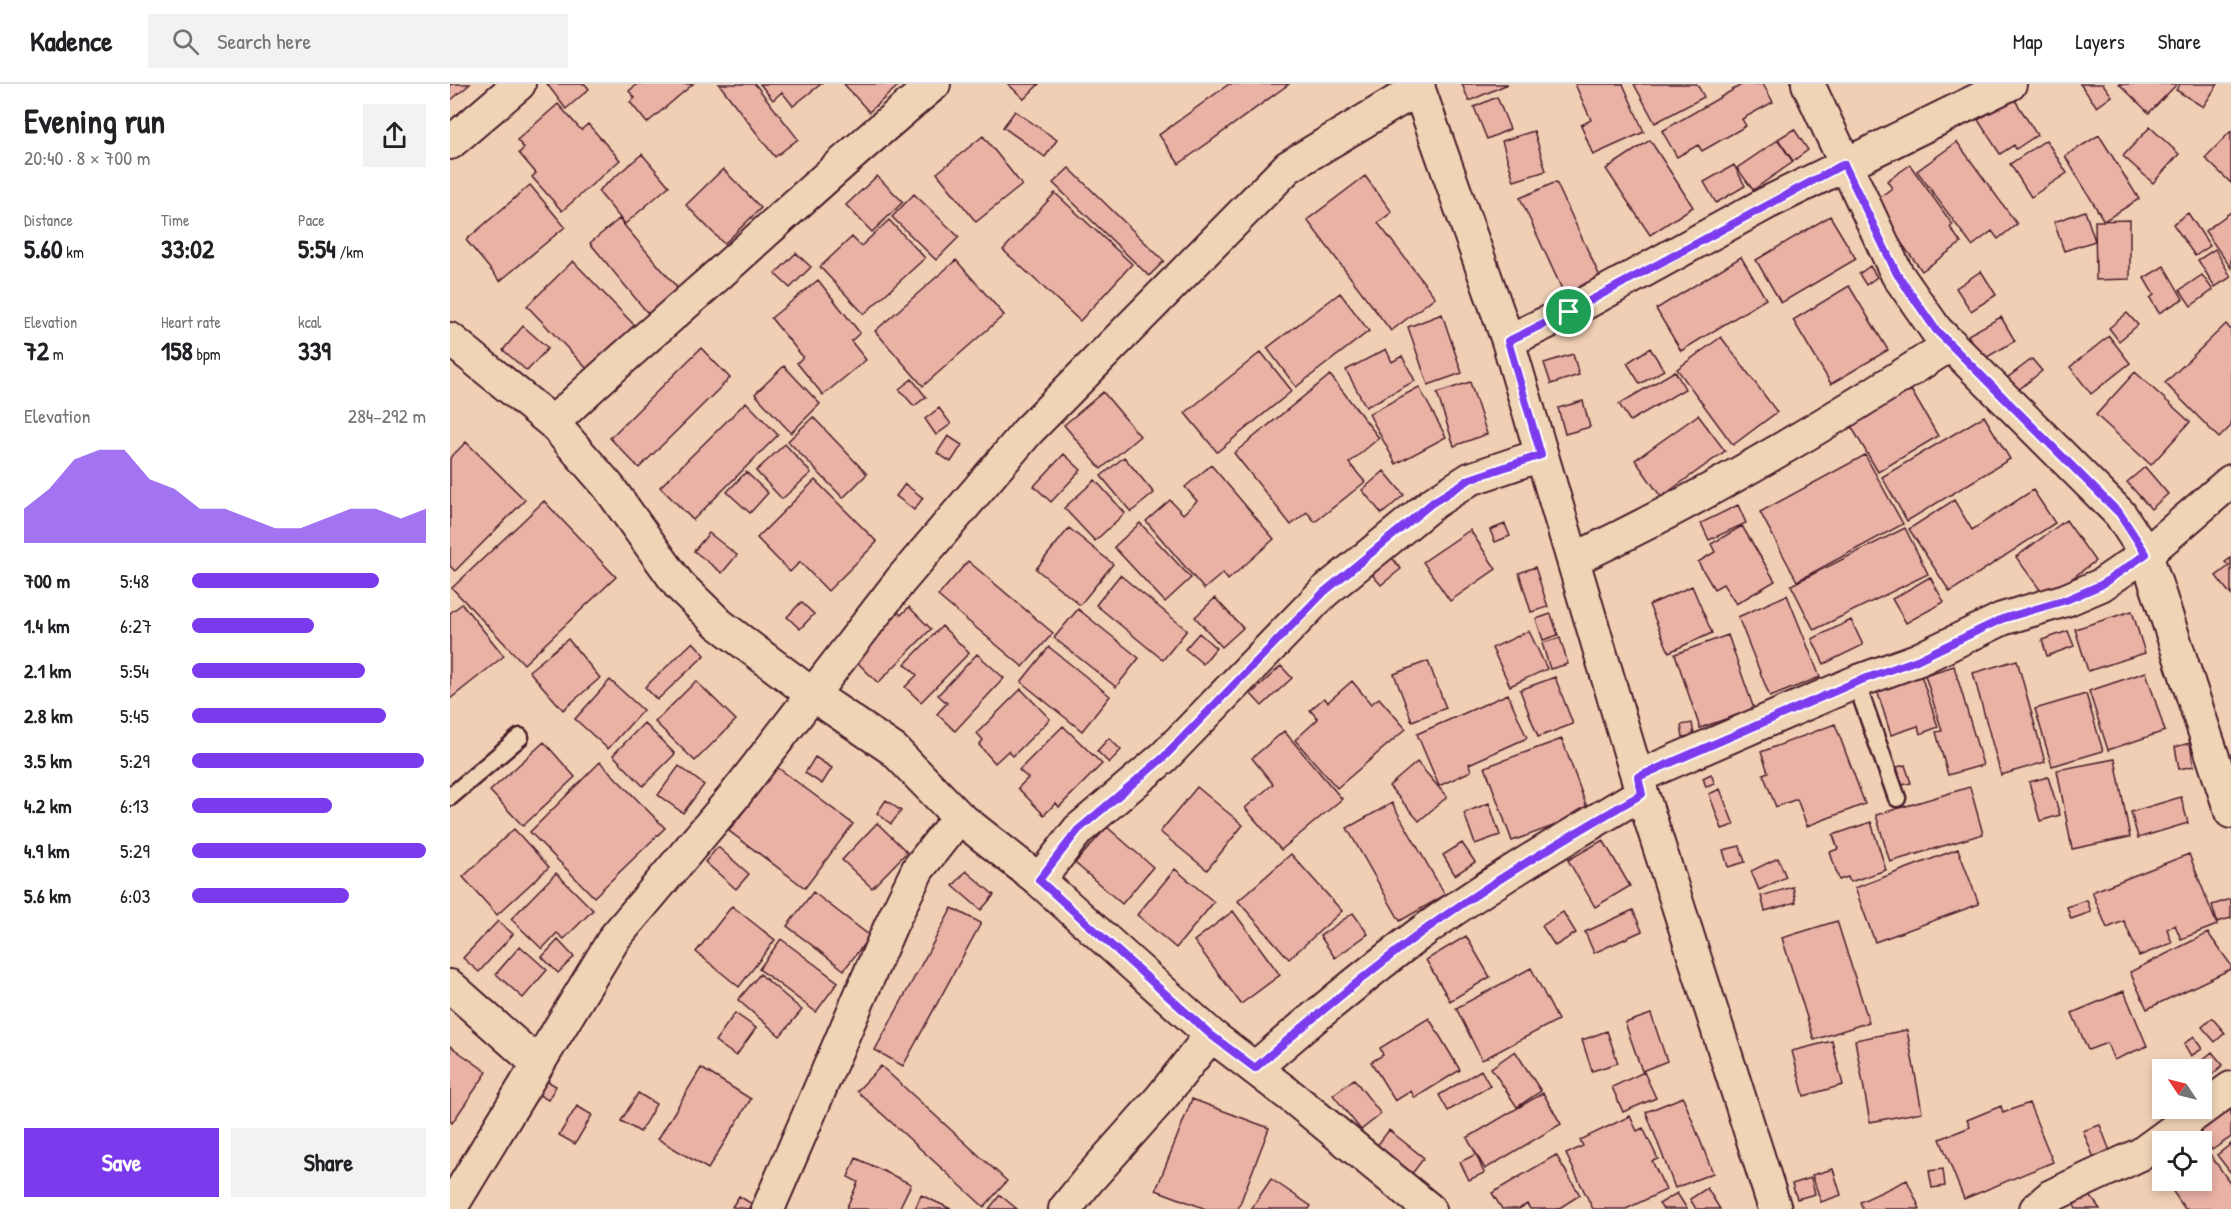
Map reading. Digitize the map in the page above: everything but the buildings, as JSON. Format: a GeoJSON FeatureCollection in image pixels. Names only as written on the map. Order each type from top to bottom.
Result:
{"type":"FeatureCollection","features":[{"type":"Feature","properties":{"kind":"street"},"geometry":{"type":"LineString","coordinates":[[450,143],[519,84]]}},
{"type":"Feature","properties":{"kind":"street"},"geometry":{"type":"LineString","coordinates":[[553,423],[606,370],[716,276],[867,139],[934,84]]}},
{"type":"Feature","properties":{"kind":"street"},"geometry":{"type":"LineString","coordinates":[[1808,84],[1897,274],[1936,330],[2120,514],[2146,554],[2231,812]]}},
{"type":"Feature","properties":{"kind":"street"},"geometry":{"type":"LineString","coordinates":[[1508,341],[1569,312],[1844,164],[1914,134],[2010,84]]}},
{"type":"Feature","properties":{"kind":"street"},"geometry":{"type":"LineString","coordinates":[[450,1209],[615,937],[735,795],[901,580],[1028,431],[1288,167],[1418,86],[1508,341],[1541,455],[1575,559],[1640,785],[1775,1209]]}},
{"type":"Feature","properties":{"kind":"street"},"geometry":{"type":"LineString","coordinates":[[450,339],[553,423],[608,486],[679,585],[719,624],[813,695],[894,750],[958,817],[1039,880],[1211,1035],[1429,1209]]}},
{"type":"Feature","properties":{"kind":"street"},"geometry":{"type":"LineString","coordinates":[[1575,559],[1641,528],[1737,475],[1867,399],[1951,344]]}},
{"type":"Feature","properties":{"kind":"street"},"geometry":{"type":"LineString","coordinates":[[1039,880],[1078,830],[1164,757],[1324,592],[1432,503],[1470,479],[1541,455]]}},
{"type":"Feature","properties":{"kind":"street"},"geometry":{"type":"LineString","coordinates":[[1255,1068],[1319,1013],[1420,934],[1640,785],[1856,682],[1917,660],[2002,619],[2066,600],[2101,585],[2146,554],[2231,481]]}},
{"type":"Feature","properties":{"kind":"street"},"geometry":{"type":"LineString","coordinates":[[768,1209],[890,927],[918,869],[958,817]]}},
{"type":"Feature","properties":{"kind":"street"},"geometry":{"type":"LineString","coordinates":[[450,986],[538,1064]]}},
{"type":"Feature","properties":{"kind":"street"},"geometry":{"type":"LineString","coordinates":[[1065,1209],[1161,1098],[1211,1035]]}},
{"type":"Feature","properties":{"kind":"street"},"geometry":{"type":"LineString","coordinates":[[2049,1205],[2141,1154],[2231,1088]]}},
{"type":"Feature","properties":{"kind":"lane"},"geometry":{"type":"LineString","coordinates":[[1856,682],[1897,798]]}},
{"type":"Feature","properties":{"kind":"lane"},"geometry":{"type":"LineString","coordinates":[[450,797],[520,737]]}},
{"type":"Feature","properties":{"kind":"route"},"geometry":{"type":"LineString","coordinates":[[1844,164],[1897,274],[1936,330],[2120,514],[2146,554],[2101,585],[2066,600],[2002,619],[1917,660],[1856,682],[1638,777],[1642,794],[1557,843],[1420,934],[1319,1013],[1255,1068],[1211,1035],[1039,880],[1078,830],[1164,757],[1324,592],[1432,503],[1470,479],[1541,455],[1508,341],[1569,312],[1767,203],[1844,164]]}}]}
